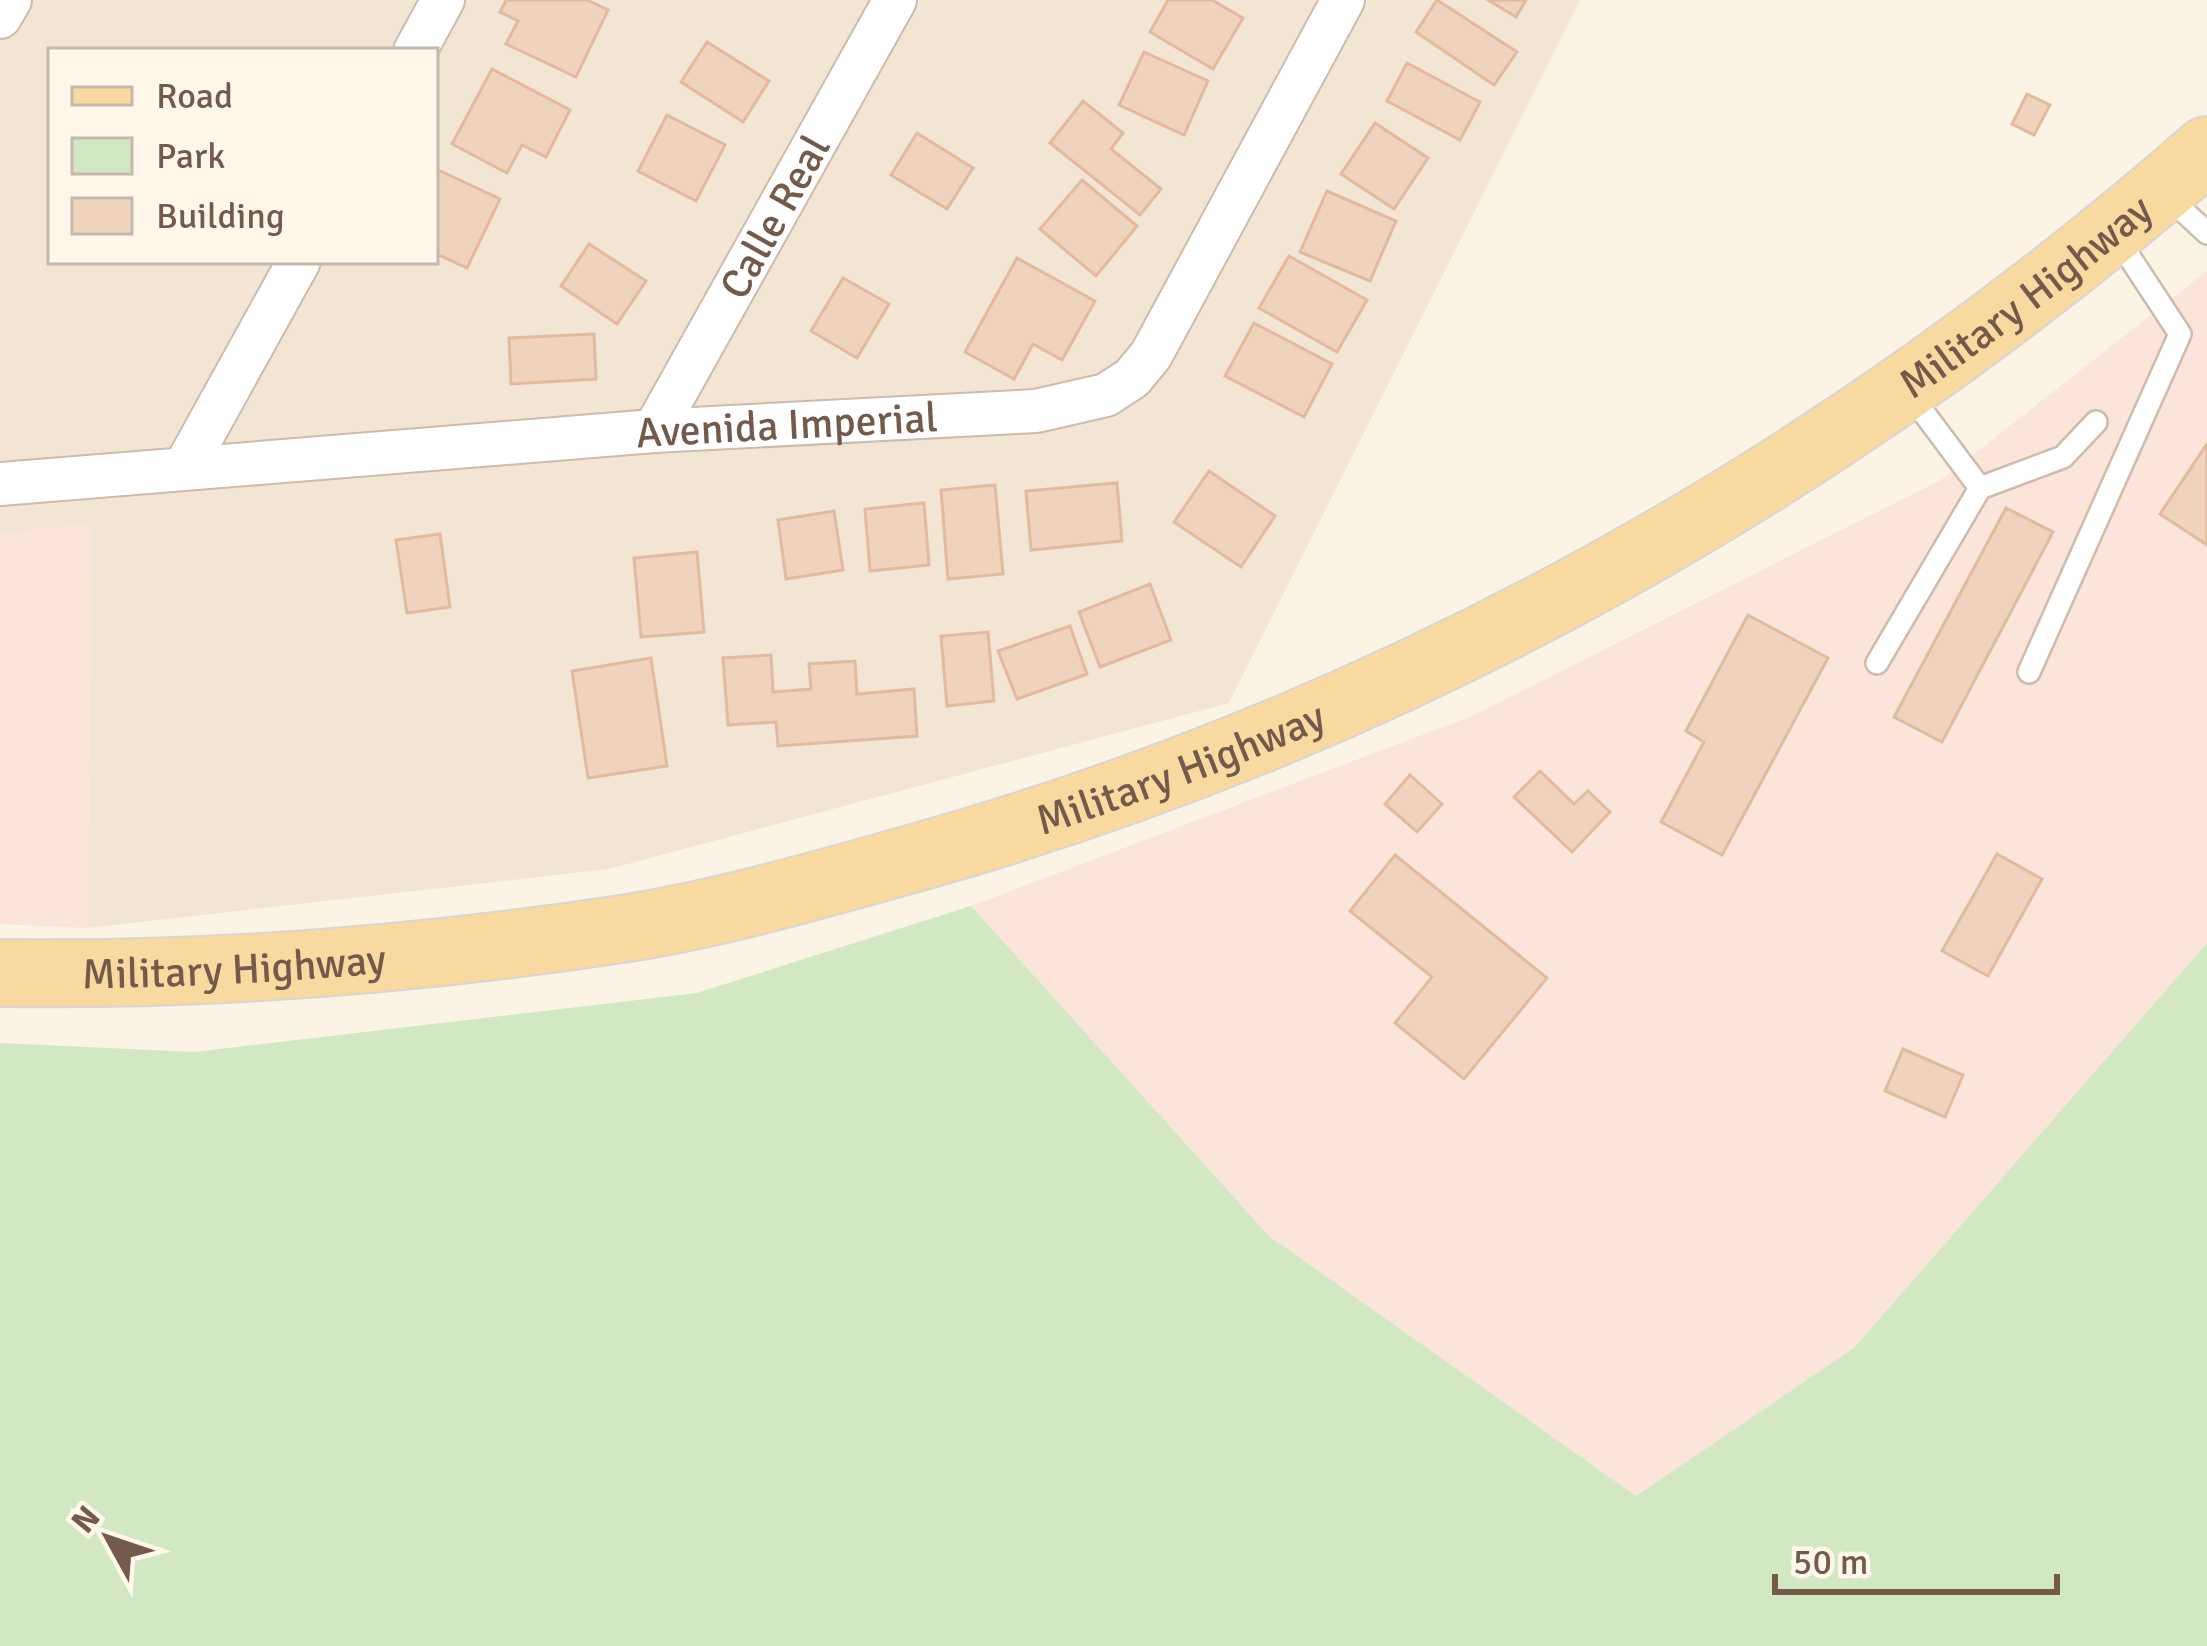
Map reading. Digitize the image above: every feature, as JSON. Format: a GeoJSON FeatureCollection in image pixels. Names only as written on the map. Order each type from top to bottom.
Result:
{"type":"FeatureCollection","features":[{"type":"Feature","properties":{"kind":"main road","name":"Military Highway"},"geometry":{"type":"LineString","coordinates":[[0,973],[174,976],[377,959],[632,927],[811,887],[994,835],[1299,724],[1506,629],[1695,525],[1905,388],[2172,202]]}},
{"type":"Feature","properties":{"kind":"street"},"geometry":{"type":"LineString","coordinates":[[0,17],[10,0]]}},
{"type":"Feature","properties":{"kind":"street"},"geometry":{"type":"LineString","coordinates":[[417,48],[443,0]]}},
{"type":"Feature","properties":{"kind":"street","name":"Calle Real"},"geometry":{"type":"LineString","coordinates":[[654,431],[895,0]]}},
{"type":"Feature","properties":{"kind":"street","name":"Avenida Imperial"},"geometry":{"type":"LineString","coordinates":[[0,484],[654,431],[994,415],[1106,395],[1132,378],[1150,355],[1343,0]]}},
{"type":"Feature","properties":{"kind":"street"},"geometry":{"type":"LineString","coordinates":[[184,469],[297,264]]}},
{"type":"Feature","properties":{"kind":"lane"},"geometry":{"type":"LineString","coordinates":[[2029,672],[2180,334],[2172,202]]}},
{"type":"Feature","properties":{"kind":"lane"},"geometry":{"type":"LineString","coordinates":[[1905,388],[1980,488]]}},
{"type":"Feature","properties":{"kind":"lane"},"geometry":{"type":"LineString","coordinates":[[1877,663],[1980,488],[2063,457],[2096,422]]}},
{"type":"Feature","properties":{"kind":"shaded area"},"geometry":{"type":"Polygon","coordinates":[[[0,0],[1580,0],[1229,703],[609,869],[87,928],[92,525],[0,533],[0,0]]]}},
{"type":"Feature","properties":{"kind":"shaded area"},"geometry":{"type":"Polygon","coordinates":[[[2207,271],[2207,943],[1854,1348],[1636,1496],[1269,1236],[971,906],[1472,716],[1941,480],[2207,271]]]}},
{"type":"Feature","properties":{"kind":"shaded area"},"geometry":{"type":"Polygon","coordinates":[[[92,524],[87,928],[0,924],[0,533],[92,524]]]}},
{"type":"Feature","properties":{"kind":"green space"},"geometry":{"type":"Polygon","coordinates":[[[971,906],[1269,1236],[1636,1496],[1854,1348],[2207,943],[2207,1646],[0,1646],[0,1043],[194,1052],[697,993],[971,906]]]}},
{"type":"Feature","properties":{"kind":"building"},"geometry":{"type":"Polygon","coordinates":[[[506,0],[587,0],[608,10],[576,77],[506,44],[518,21],[500,12],[506,0]]]}},
{"type":"Feature","properties":{"kind":"building"},"geometry":{"type":"Polygon","coordinates":[[[1168,0],[1212,0],[1243,18],[1213,69],[1150,32],[1168,0]]]}},
{"type":"Feature","properties":{"kind":"building"},"geometry":{"type":"Polygon","coordinates":[[[1437,0],[1517,52],[1494,85],[1416,32],[1437,0]]]}},
{"type":"Feature","properties":{"kind":"building"},"geometry":{"type":"Polygon","coordinates":[[[1488,0],[1526,0],[1516,17],[1488,0]]]}},
{"type":"Feature","properties":{"kind":"building"},"geometry":{"type":"Polygon","coordinates":[[[707,42],[769,81],[743,122],[681,82],[707,42]]]}},
{"type":"Feature","properties":{"kind":"building"},"geometry":{"type":"Polygon","coordinates":[[[1144,52],[1208,81],[1184,135],[1119,105],[1144,52]]]}},
{"type":"Feature","properties":{"kind":"building"},"geometry":{"type":"Polygon","coordinates":[[[1407,63],[1480,102],[1460,140],[1387,101],[1407,63]]]}},
{"type":"Feature","properties":{"kind":"building"},"geometry":{"type":"Polygon","coordinates":[[[492,69],[570,110],[546,157],[522,145],[507,173],[452,144],[492,69]]]}},
{"type":"Feature","properties":{"kind":"building"},"geometry":{"type":"Polygon","coordinates":[[[2027,94],[2050,105],[2034,135],[2012,124],[2027,94]]]}},
{"type":"Feature","properties":{"kind":"building"},"geometry":{"type":"Polygon","coordinates":[[[1083,101],[1123,133],[1111,149],[1161,189],[1140,215],[1050,143],[1083,101]]]}},
{"type":"Feature","properties":{"kind":"building"},"geometry":{"type":"Polygon","coordinates":[[[667,115],[725,145],[696,201],[638,171],[667,115]]]}},
{"type":"Feature","properties":{"kind":"building"},"geometry":{"type":"Polygon","coordinates":[[[1375,123],[1428,158],[1394,209],[1341,174],[1375,123]]]}},
{"type":"Feature","properties":{"kind":"building"},"geometry":{"type":"Polygon","coordinates":[[[917,133],[973,168],[947,209],[891,175],[917,133]]]}},
{"type":"Feature","properties":{"kind":"building"},"geometry":{"type":"Polygon","coordinates":[[[438,170],[500,199],[467,268],[438,254],[438,170]]]}},
{"type":"Feature","properties":{"kind":"building"},"geometry":{"type":"Polygon","coordinates":[[[1082,180],[1137,226],[1096,276],[1040,229],[1082,180]]]}},
{"type":"Feature","properties":{"kind":"building"},"geometry":{"type":"Polygon","coordinates":[[[1327,191],[1396,221],[1370,281],[1300,252],[1327,191]]]}},
{"type":"Feature","properties":{"kind":"building"},"geometry":{"type":"Polygon","coordinates":[[[589,244],[646,281],[617,324],[561,286],[589,244]]]}},
{"type":"Feature","properties":{"kind":"building"},"geometry":{"type":"Polygon","coordinates":[[[1289,256],[1367,300],[1337,352],[1259,308],[1289,256]]]}},
{"type":"Feature","properties":{"kind":"building"},"geometry":{"type":"Polygon","coordinates":[[[1017,258],[1095,301],[1062,360],[1033,344],[1014,379],[965,352],[1017,258]]]}},
{"type":"Feature","properties":{"kind":"building"},"geometry":{"type":"Polygon","coordinates":[[[843,278],[889,304],[857,358],[811,331],[843,278]]]}},
{"type":"Feature","properties":{"kind":"building"},"geometry":{"type":"Polygon","coordinates":[[[1254,323],[1332,364],[1304,417],[1225,376],[1254,323]]]}},
{"type":"Feature","properties":{"kind":"building"},"geometry":{"type":"Polygon","coordinates":[[[594,334],[596,379],[511,384],[509,338],[594,334]]]}},
{"type":"Feature","properties":{"kind":"building"},"geometry":{"type":"Polygon","coordinates":[[[2207,444],[2207,545],[2160,514],[2207,444]]]}},
{"type":"Feature","properties":{"kind":"building"},"geometry":{"type":"Polygon","coordinates":[[[1209,471],[1275,516],[1241,567],[1174,522],[1209,471]]]}},
{"type":"Feature","properties":{"kind":"building"},"geometry":{"type":"Polygon","coordinates":[[[1117,483],[1122,541],[1031,550],[1026,491],[1117,483]]]}},
{"type":"Feature","properties":{"kind":"building"},"geometry":{"type":"Polygon","coordinates":[[[995,485],[1003,574],[948,579],[941,490],[995,485]]]}},
{"type":"Feature","properties":{"kind":"building"},"geometry":{"type":"Polygon","coordinates":[[[924,503],[929,565],[870,571],[865,509],[924,503]]]}},
{"type":"Feature","properties":{"kind":"building"},"geometry":{"type":"Polygon","coordinates":[[[2006,508],[2053,532],[1942,742],[1894,717],[2006,508]]]}},
{"type":"Feature","properties":{"kind":"building"},"geometry":{"type":"Polygon","coordinates":[[[834,511],[843,570],[786,579],[778,520],[834,511]]]}},
{"type":"Feature","properties":{"kind":"building"},"geometry":{"type":"Polygon","coordinates":[[[440,534],[450,607],[407,613],[396,540],[440,534]]]}},
{"type":"Feature","properties":{"kind":"building"},"geometry":{"type":"Polygon","coordinates":[[[697,552],[704,632],[641,637],[634,558],[697,552]]]}},
{"type":"Feature","properties":{"kind":"building"},"geometry":{"type":"Polygon","coordinates":[[[1150,584],[1171,640],[1100,667],[1079,612],[1150,584]]]}},
{"type":"Feature","properties":{"kind":"building"},"geometry":{"type":"Polygon","coordinates":[[[1748,615],[1828,658],[1722,855],[1661,822],[1704,742],[1686,731],[1748,615]]]}},
{"type":"Feature","properties":{"kind":"building"},"geometry":{"type":"Polygon","coordinates":[[[1070,626],[1087,674],[1017,699],[998,651],[1070,626]]]}},
{"type":"Feature","properties":{"kind":"building"},"geometry":{"type":"Polygon","coordinates":[[[988,632],[994,701],[947,706],[941,636],[988,632]]]}},
{"type":"Feature","properties":{"kind":"building"},"geometry":{"type":"Polygon","coordinates":[[[771,655],[773,692],[811,689],[809,664],[855,661],[857,694],[914,689],[917,736],[778,746],[776,722],[728,725],[723,658],[771,655]]]}},
{"type":"Feature","properties":{"kind":"building"},"geometry":{"type":"Polygon","coordinates":[[[651,658],[667,766],[588,778],[572,671],[651,658]]]}},
{"type":"Feature","properties":{"kind":"building"},"geometry":{"type":"Polygon","coordinates":[[[1540,771],[1574,804],[1588,791],[1610,812],[1572,852],[1514,797],[1540,771]]]}},
{"type":"Feature","properties":{"kind":"building"},"geometry":{"type":"Polygon","coordinates":[[[1410,775],[1442,804],[1417,832],[1385,804],[1410,775]]]}},
{"type":"Feature","properties":{"kind":"building"},"geometry":{"type":"Polygon","coordinates":[[[1997,854],[2042,879],[1988,976],[1942,951],[1997,854]]]}},
{"type":"Feature","properties":{"kind":"building"},"geometry":{"type":"Polygon","coordinates":[[[1395,855],[1547,978],[1464,1079],[1395,1023],[1432,977],[1350,911],[1395,855]]]}},
{"type":"Feature","properties":{"kind":"building"},"geometry":{"type":"Polygon","coordinates":[[[1903,1049],[1963,1075],[1945,1117],[1885,1091],[1903,1049]]]}}]}
